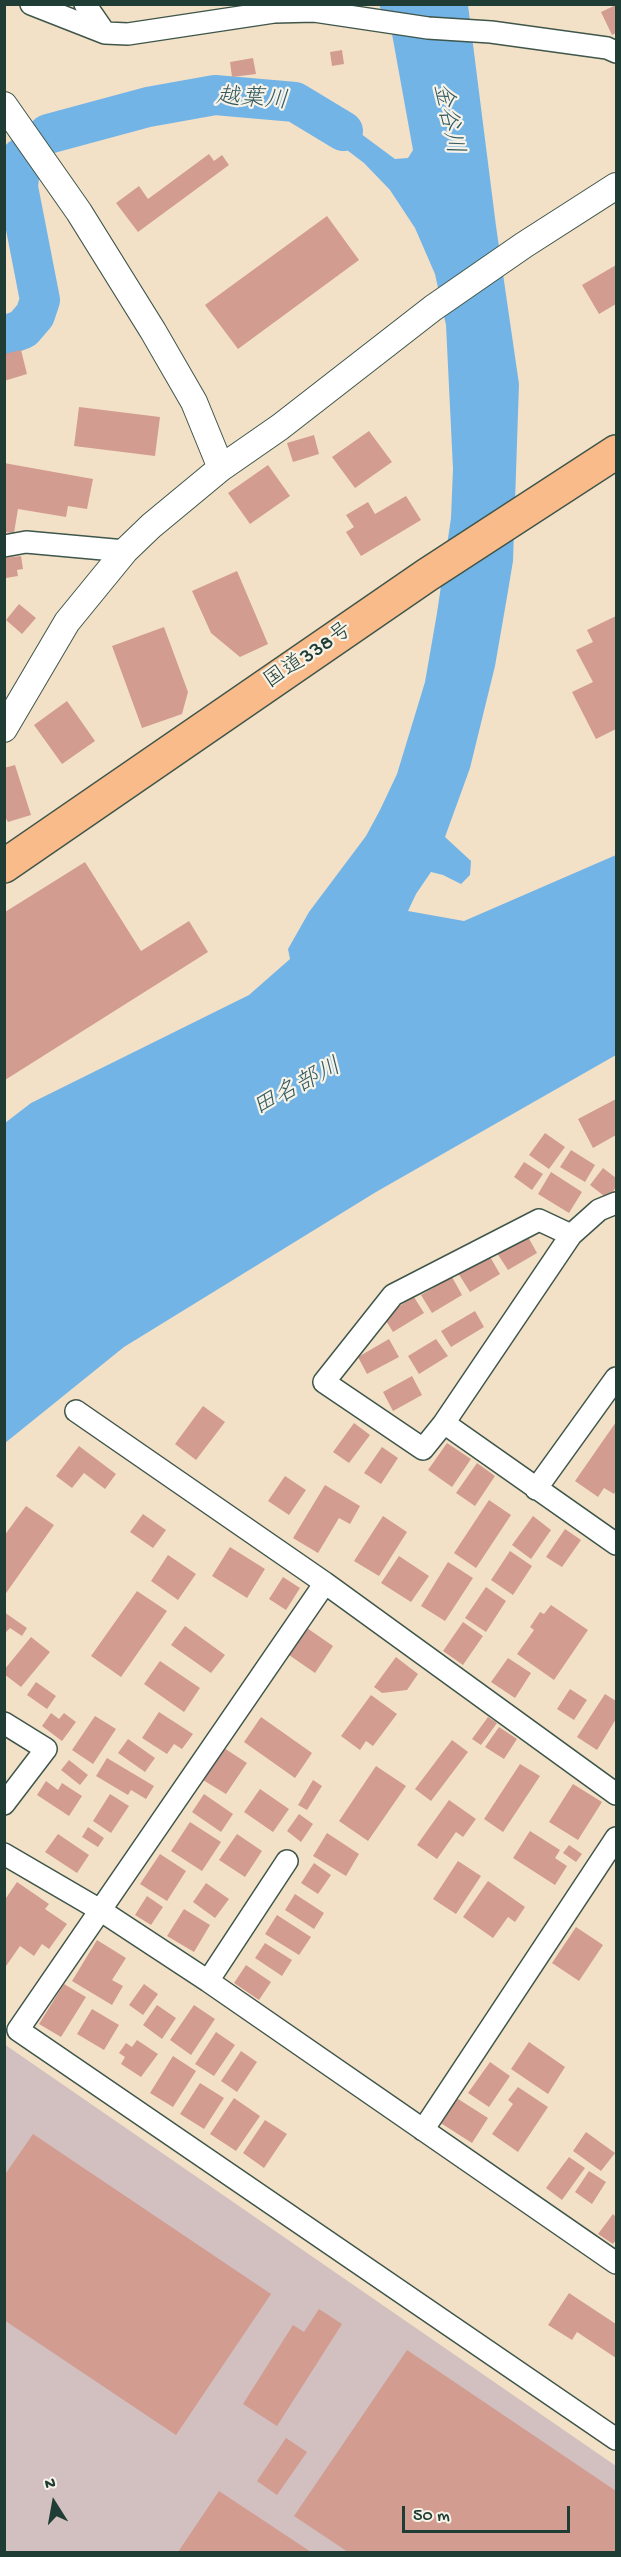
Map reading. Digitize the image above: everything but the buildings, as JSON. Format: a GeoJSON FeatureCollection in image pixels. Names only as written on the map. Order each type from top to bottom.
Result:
{"type":"FeatureCollection","features":[{"type":"Feature","properties":{"kind":"highway","name":"国道338号"},"geometry":{"type":"LineString","coordinates":[[4,866],[427,575],[616,452]]}},
{"type":"Feature","properties":{"kind":"street"},"geometry":{"type":"LineString","coordinates":[[31,4],[105,33],[128,34],[274,12],[314,11],[428,28],[491,32],[607,48],[616,52]]}},
{"type":"Feature","properties":{"kind":"street"},"geometry":{"type":"LineString","coordinates":[[85,4],[105,33]]}},
{"type":"Feature","properties":{"kind":"street"},"geometry":{"type":"LineString","coordinates":[[4,105],[79,212],[153,331],[194,402],[221,468]]}},
{"type":"Feature","properties":{"kind":"street"},"geometry":{"type":"LineString","coordinates":[[4,729],[67,622],[125,551],[151,526],[221,468],[280,427],[433,308],[524,245],[616,186]]}},
{"type":"Feature","properties":{"kind":"street"},"geometry":{"type":"LineString","coordinates":[[4,546],[26,542],[125,551]]}},
{"type":"Feature","properties":{"kind":"street"},"geometry":{"type":"LineString","coordinates":[[572,1235],[539,1220],[393,1295],[324,1382],[423,1449],[444,1424],[572,1235],[599,1210],[616,1203]]}},
{"type":"Feature","properties":{"kind":"street"},"geometry":{"type":"LineString","coordinates":[[536,1490],[616,1378]]}},
{"type":"Feature","properties":{"kind":"street"},"geometry":{"type":"LineString","coordinates":[[76,1411],[324,1583],[616,1794]]}},
{"type":"Feature","properties":{"kind":"street"},"geometry":{"type":"LineString","coordinates":[[444,1424],[616,1544]]}},
{"type":"Feature","properties":{"kind":"street"},"geometry":{"type":"LineString","coordinates":[[324,1583],[18,2030],[616,2439]]}},
{"type":"Feature","properties":{"kind":"street"},"geometry":{"type":"LineString","coordinates":[[4,1723],[46,1749],[4,1804]]}},
{"type":"Feature","properties":{"kind":"street"},"geometry":{"type":"LineString","coordinates":[[423,2130],[616,1838]]}},
{"type":"Feature","properties":{"kind":"street"},"geometry":{"type":"LineString","coordinates":[[4,1854],[100,1910],[208,1981],[616,2264]]}},
{"type":"Feature","properties":{"kind":"street"},"geometry":{"type":"LineString","coordinates":[[208,1981],[287,1861]]}},
{"type":"Feature","properties":{"kind":"shaded area"},"geometry":{"type":"Polygon","coordinates":[[[4,2044],[616,2466],[616,2552],[5,2552],[4,2044]]]}},
{"type":"Feature","properties":{"kind":"water"},"geometry":{"type":"Polygon","coordinates":[[[379,5],[468,5],[519,384],[513,561],[495,666],[470,768],[445,837],[471,861],[470,875],[461,884],[431,872],[408,911],[464,921],[616,855],[616,1055],[376,1192],[124,1347],[5,1443],[5,1123],[31,1103],[249,995],[290,959],[288,949],[309,912],[366,836],[380,810],[397,774],[425,682],[451,518],[453,469],[446,325],[435,274],[415,228],[390,190],[364,163],[301,115],[295,102],[322,105],[395,159],[408,158],[413,150],[392,34],[379,5]]]}},
{"type":"Feature","properties":{"kind":"waterway","name":"越葉川"},"geometry":{"type":"LineString","coordinates":[[48,134],[148,107],[215,95],[295,102],[343,131]]}},
{"type":"Feature","properties":{"kind":"waterway","name":"越葉川"},"geometry":{"type":"LineString","coordinates":[[4,336],[23,329],[35,315],[40,300],[18,187],[21,158]]}},
{"type":"Feature","properties":{"kind":"water label","name":"金谷川"},"geometry":{"type":"Point","coordinates":[446,119]}},
{"type":"Feature","properties":{"kind":"water label","name":"田名部川"},"geometry":{"type":"Point","coordinates":[298,1089]}}]}
